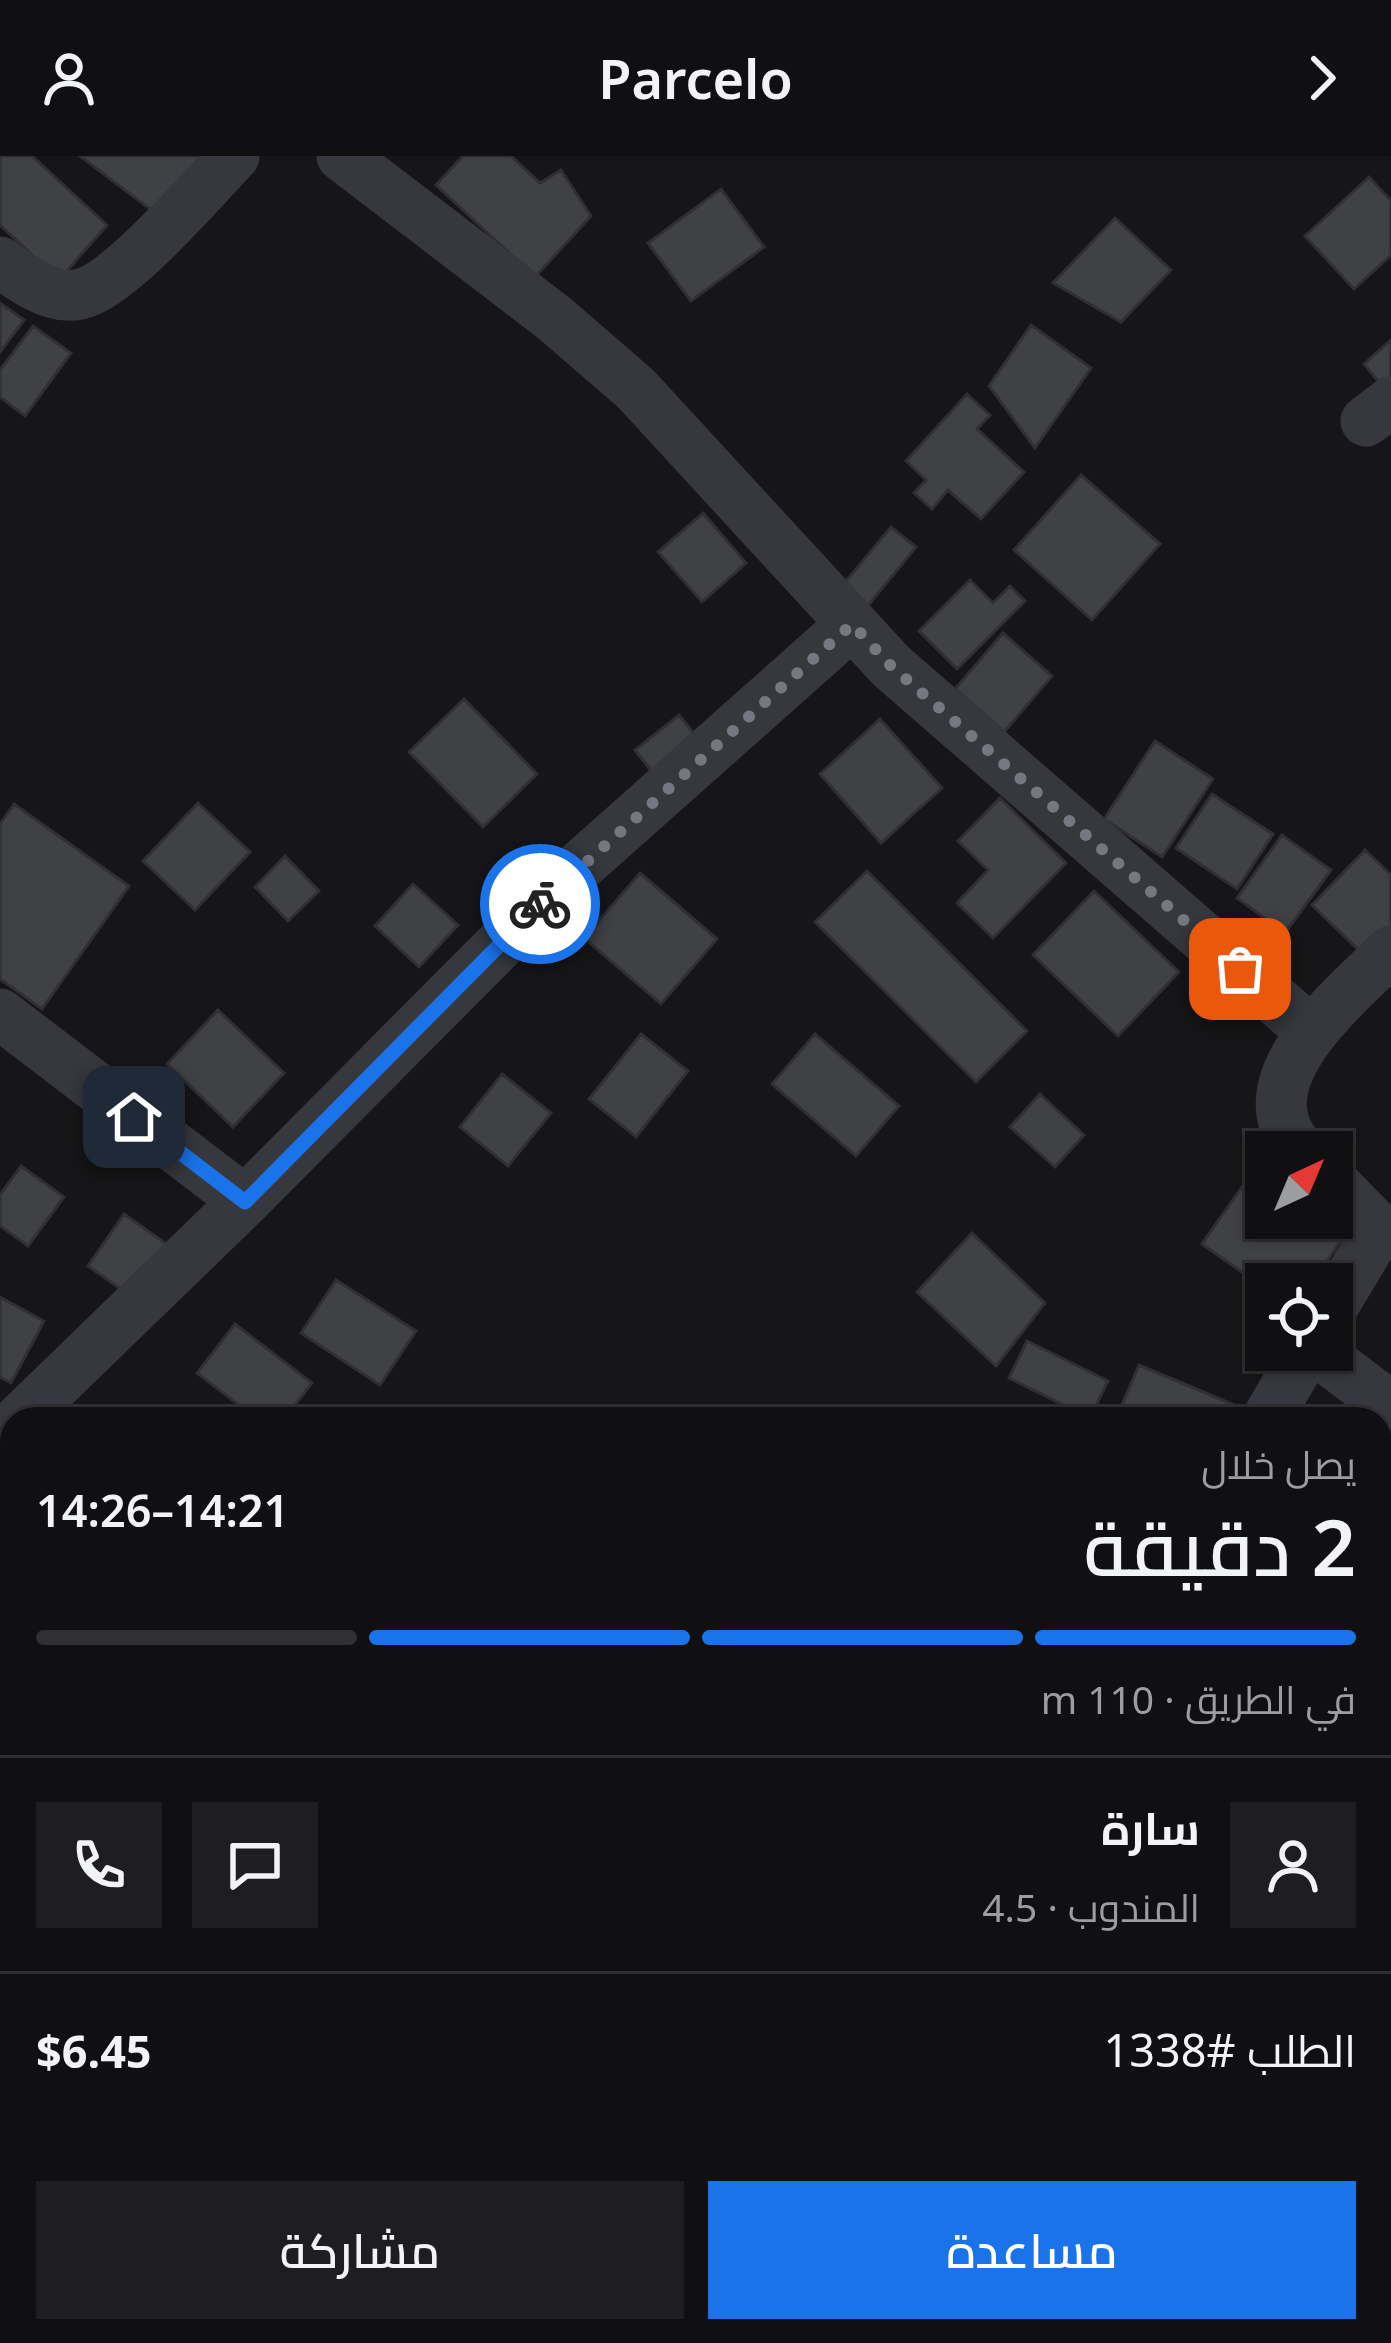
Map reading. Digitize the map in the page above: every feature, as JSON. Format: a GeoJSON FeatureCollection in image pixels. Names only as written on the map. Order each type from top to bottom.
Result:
{"type":"FeatureCollection","features":[{"type":"Feature","properties":{"kind":"street"},"geometry":{"type":"LineString","coordinates":[[0,262],[50,293],[75,296],[99,288],[234,156]]}},
{"type":"Feature","properties":{"kind":"street"},"geometry":{"type":"LineString","coordinates":[[341,156],[554,318],[636,389],[908,681],[1311,1031]]}},
{"type":"Feature","properties":{"kind":"street"},"geometry":{"type":"LineString","coordinates":[[32,1407],[245,1202],[563,881],[852,624]]}},
{"type":"Feature","properties":{"kind":"street"},"geometry":{"type":"LineString","coordinates":[[1287,1131],[1281,1122],[1284,1082],[1311,1031],[1391,951]]}},
{"type":"Feature","properties":{"kind":"street"},"geometry":{"type":"LineString","coordinates":[[0,1014],[245,1202]]}},
{"type":"Feature","properties":{"kind":"street"},"geometry":{"type":"LineString","coordinates":[[1353,1202],[1375,1225],[1369,1248],[1353,1274]]}},
{"type":"Feature","properties":{"kind":"street"},"geometry":{"type":"LineString","coordinates":[[1274,1407],[1295,1371]]}},
{"type":"Feature","properties":{"kind":"street"},"geometry":{"type":"LineString","coordinates":[[1344,1371],[1391,1407]]}},
{"type":"Feature","properties":{"kind":"building"},"geometry":{"type":"Polygon","coordinates":[[[0,156],[32,156],[107,225],[59,280],[0,225],[0,156]]]}},
{"type":"Feature","properties":{"kind":"building"},"geometry":{"type":"Polygon","coordinates":[[[80,156],[203,156],[159,216],[80,156]]]}},
{"type":"Feature","properties":{"kind":"building"},"geometry":{"type":"Polygon","coordinates":[[[463,156],[511,156],[540,183],[561,170],[591,216],[535,277],[436,185],[463,156]]]}},
{"type":"Feature","properties":{"kind":"building"},"geometry":{"type":"Polygon","coordinates":[[[1369,177],[1391,201],[1391,255],[1354,289],[1305,236],[1369,177]]]}},
{"type":"Feature","properties":{"kind":"building"},"geometry":{"type":"Polygon","coordinates":[[[721,189],[764,247],[691,301],[648,243],[721,189]]]}},
{"type":"Feature","properties":{"kind":"building"},"geometry":{"type":"Polygon","coordinates":[[[1115,218],[1171,270],[1121,322],[1053,283],[1115,218]]]}},
{"type":"Feature","properties":{"kind":"building"},"geometry":{"type":"Polygon","coordinates":[[[0,303],[24,320],[0,352],[0,303]]]}},
{"type":"Feature","properties":{"kind":"building"},"geometry":{"type":"Polygon","coordinates":[[[1031,325],[1091,368],[1035,448],[989,386],[1031,325]]]}},
{"type":"Feature","properties":{"kind":"building"},"geometry":{"type":"Polygon","coordinates":[[[33,326],[71,353],[25,416],[0,397],[0,370],[33,326]]]}},
{"type":"Feature","properties":{"kind":"building"},"geometry":{"type":"Polygon","coordinates":[[[1391,340],[1391,397],[1364,364],[1391,340]]]}},
{"type":"Feature","properties":{"kind":"building"},"geometry":{"type":"Polygon","coordinates":[[[967,394],[990,415],[977,429],[1024,472],[981,519],[948,490],[932,509],[914,493],[926,480],[906,461],[967,394]]]}},
{"type":"Feature","properties":{"kind":"building"},"geometry":{"type":"Polygon","coordinates":[[[1081,475],[1160,544],[1092,620],[1014,550],[1081,475]]]}},
{"type":"Feature","properties":{"kind":"building"},"geometry":{"type":"Polygon","coordinates":[[[703,513],[746,563],[702,602],[658,552],[703,513]]]}},
{"type":"Feature","properties":{"kind":"building"},"geometry":{"type":"Polygon","coordinates":[[[891,527],[916,547],[866,608],[846,581],[891,527]]]}},
{"type":"Feature","properties":{"kind":"building"},"geometry":{"type":"Polygon","coordinates":[[[970,580],[993,603],[1010,586],[1025,601],[957,669],[919,631],[970,580]]]}},
{"type":"Feature","properties":{"kind":"building"},"geometry":{"type":"Polygon","coordinates":[[[1003,633],[1052,676],[1004,732],[955,689],[1003,633]]]}},
{"type":"Feature","properties":{"kind":"building"},"geometry":{"type":"Polygon","coordinates":[[[464,699],[537,774],[483,827],[409,752],[464,699]]]}},
{"type":"Feature","properties":{"kind":"building"},"geometry":{"type":"Polygon","coordinates":[[[679,715],[700,741],[656,777],[635,750],[679,715]]]}},
{"type":"Feature","properties":{"kind":"building"},"geometry":{"type":"Polygon","coordinates":[[[880,719],[942,788],[881,843],[820,774],[880,719]]]}},
{"type":"Feature","properties":{"kind":"building"},"geometry":{"type":"Polygon","coordinates":[[[1155,741],[1213,779],[1162,857],[1104,819],[1155,741]]]}},
{"type":"Feature","properties":{"kind":"building"},"geometry":{"type":"Polygon","coordinates":[[[1212,794],[1273,834],[1237,889],[1176,848],[1212,794]]]}},
{"type":"Feature","properties":{"kind":"building"},"geometry":{"type":"Polygon","coordinates":[[[1000,798],[1066,863],[993,938],[957,903],[988,870],[958,841],[1000,798]]]}},
{"type":"Feature","properties":{"kind":"building"},"geometry":{"type":"Polygon","coordinates":[[[198,803],[250,852],[195,910],[143,861],[198,803]]]}},
{"type":"Feature","properties":{"kind":"building"},"geometry":{"type":"Polygon","coordinates":[[[14,804],[129,886],[42,1009],[0,979],[0,824],[14,804]]]}},
{"type":"Feature","properties":{"kind":"building"},"geometry":{"type":"Polygon","coordinates":[[[1282,835],[1331,870],[1285,933],[1237,898],[1282,835]]]}},
{"type":"Feature","properties":{"kind":"building"},"geometry":{"type":"Polygon","coordinates":[[[1365,850],[1391,875],[1391,937],[1369,960],[1312,905],[1365,850]]]}},
{"type":"Feature","properties":{"kind":"building"},"geometry":{"type":"Polygon","coordinates":[[[285,856],[319,891],[288,921],[255,887],[285,856]]]}},
{"type":"Feature","properties":{"kind":"building"},"geometry":{"type":"Polygon","coordinates":[[[867,871],[1027,1031],[976,1082],[815,922],[867,871]]]}},
{"type":"Feature","properties":{"kind":"building"},"geometry":{"type":"Polygon","coordinates":[[[640,873],[717,939],[661,1004],[584,938],[640,873]]]}},
{"type":"Feature","properties":{"kind":"building"},"geometry":{"type":"Polygon","coordinates":[[[413,884],[458,925],[419,967],[375,926],[413,884]]]}},
{"type":"Feature","properties":{"kind":"building"},"geometry":{"type":"Polygon","coordinates":[[[1094,891],[1179,972],[1118,1036],[1033,955],[1094,891]]]}},
{"type":"Feature","properties":{"kind":"building"},"geometry":{"type":"Polygon","coordinates":[[[218,1010],[284,1073],[233,1127],[167,1064],[218,1010]]]}},
{"type":"Feature","properties":{"kind":"building"},"geometry":{"type":"Polygon","coordinates":[[[641,1034],[688,1071],[636,1137],[589,1099],[641,1034]]]}},
{"type":"Feature","properties":{"kind":"building"},"geometry":{"type":"Polygon","coordinates":[[[815,1034],[899,1106],[856,1156],[772,1084],[815,1034]]]}},
{"type":"Feature","properties":{"kind":"building"},"geometry":{"type":"Polygon","coordinates":[[[502,1074],[551,1113],[508,1166],[460,1127],[502,1074]]]}},
{"type":"Feature","properties":{"kind":"building"},"geometry":{"type":"Polygon","coordinates":[[[1040,1094],[1084,1135],[1055,1167],[1010,1127],[1040,1094]]]}},
{"type":"Feature","properties":{"kind":"building"},"geometry":{"type":"Polygon","coordinates":[[[21,1166],[64,1197],[28,1246],[0,1226],[0,1195],[21,1166]]]}},
{"type":"Feature","properties":{"kind":"building"},"geometry":{"type":"Polygon","coordinates":[[[1245,1183],[1245,1239],[1342,1239],[1326,1263],[1245,1263],[1245,1274],[1202,1244],[1245,1183]]]}},
{"type":"Feature","properties":{"kind":"building"},"geometry":{"type":"Polygon","coordinates":[[[124,1214],[171,1247],[135,1299],[88,1266],[124,1214]]]}},
{"type":"Feature","properties":{"kind":"building"},"geometry":{"type":"Polygon","coordinates":[[[972,1233],[1045,1303],[996,1366],[917,1292],[972,1233]]]}},
{"type":"Feature","properties":{"kind":"building"},"geometry":{"type":"Polygon","coordinates":[[[336,1280],[416,1331],[380,1385],[301,1333],[336,1280]]]}},
{"type":"Feature","properties":{"kind":"building"},"geometry":{"type":"Polygon","coordinates":[[[0,1297],[44,1321],[11,1383],[0,1377],[0,1297]]]}},
{"type":"Feature","properties":{"kind":"building"},"geometry":{"type":"Polygon","coordinates":[[[235,1324],[312,1383],[293,1407],[241,1407],[197,1373],[235,1324]]]}},
{"type":"Feature","properties":{"kind":"building"},"geometry":{"type":"Polygon","coordinates":[[[1027,1341],[1108,1381],[1095,1407],[1068,1407],[1009,1378],[1027,1341]]]}},
{"type":"Feature","properties":{"kind":"building"},"geometry":{"type":"Polygon","coordinates":[[[1139,1365],[1237,1406],[1237,1407],[1121,1407],[1139,1365]]]}},
{"type":"Feature","properties":{"kind":"way so far"},"geometry":{"type":"LineString","coordinates":[[540,904],[852,624],[891,666],[1240,969]]}},
{"type":"Feature","properties":{"kind":"route"},"geometry":{"type":"LineString","coordinates":[[134,1117],[245,1202],[540,904]]}}]}
